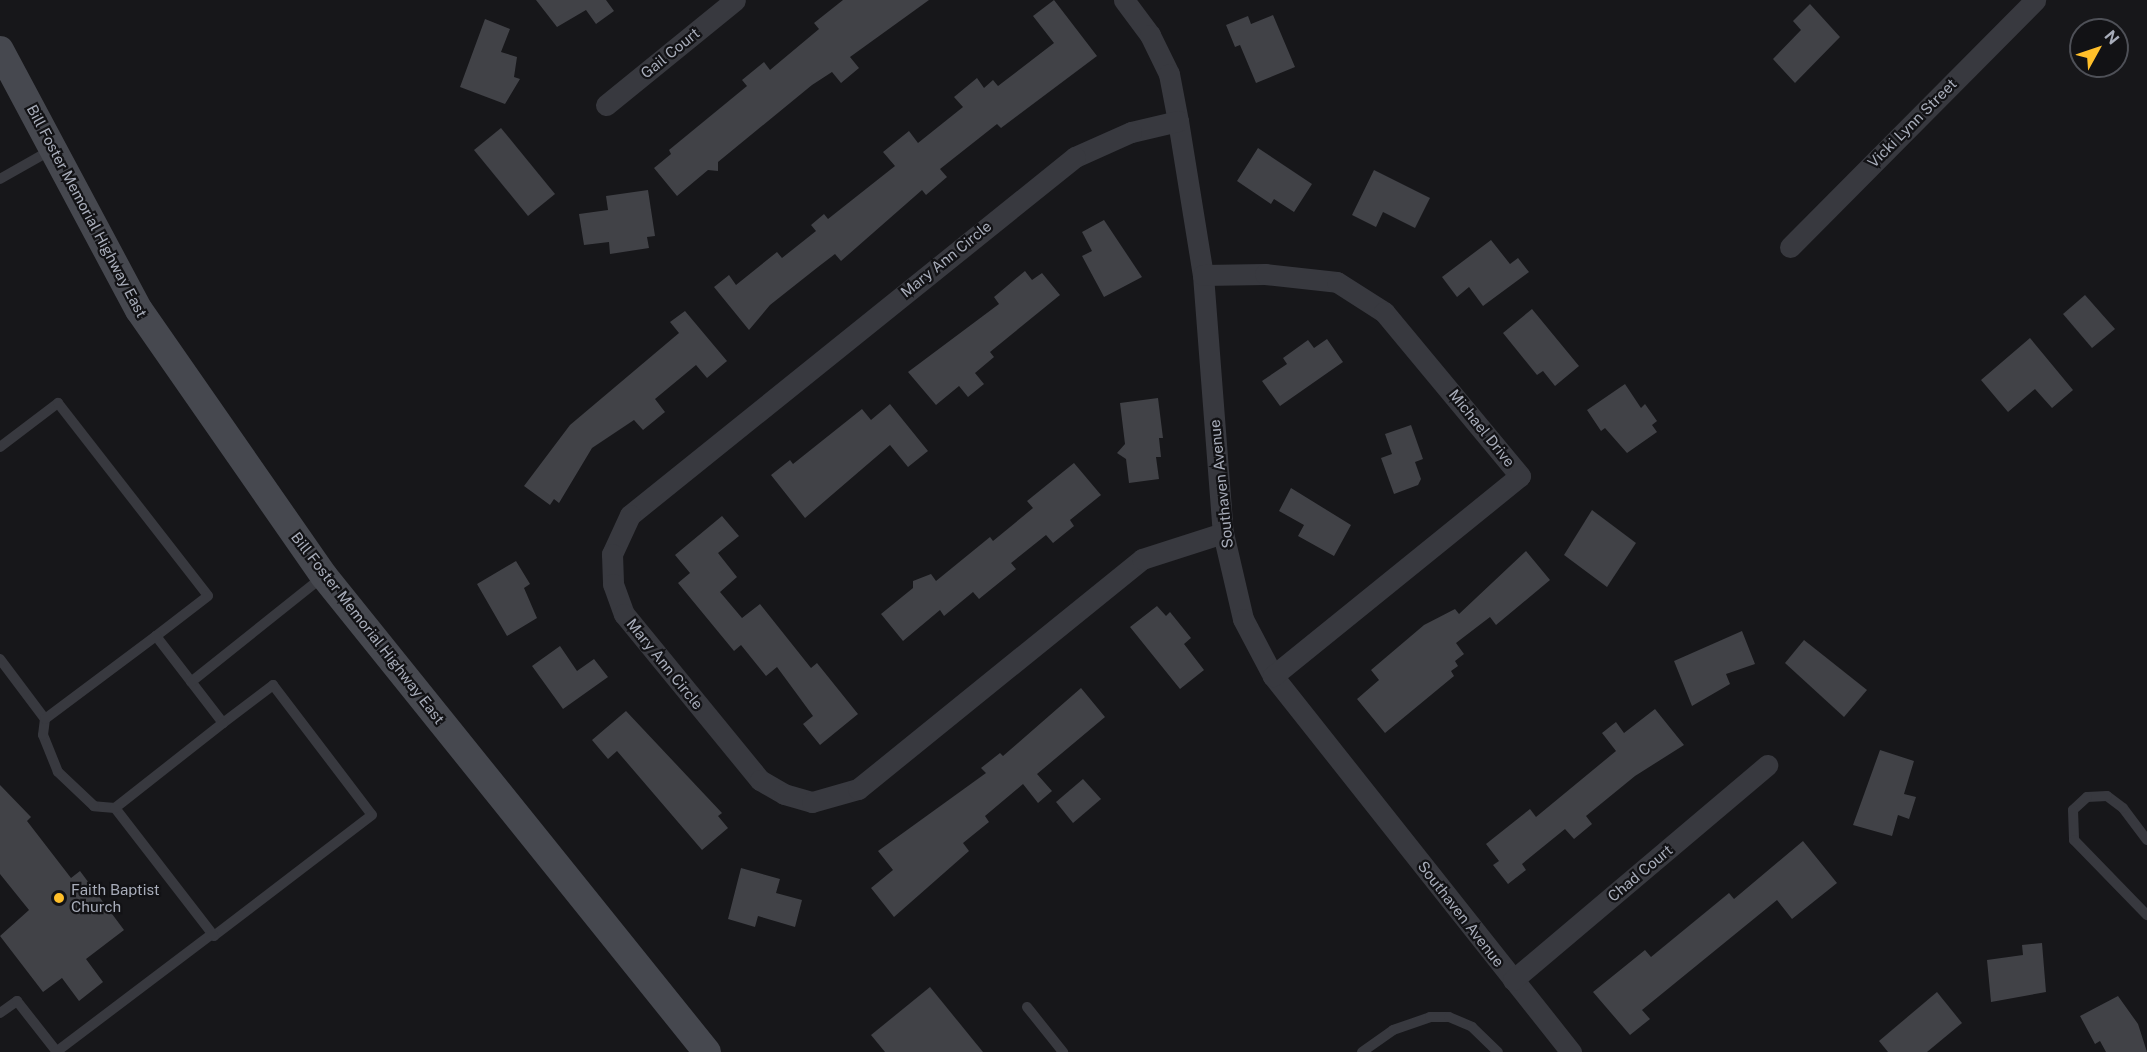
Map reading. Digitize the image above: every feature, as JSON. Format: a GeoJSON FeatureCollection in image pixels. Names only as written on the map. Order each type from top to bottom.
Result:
{"type":"FeatureCollection","features":[{"type":"Feature","properties":{"kind":"main road","name":"Bill Foster Memorial Highway East"},"geometry":{"type":"LineString","coordinates":[[0,50],[139,310],[324,576],[706,1052]]}},
{"type":"Feature","properties":{"kind":"street","name":"Gail Court"},"geometry":{"type":"LineString","coordinates":[[606,105],[735,0]]}},
{"type":"Feature","properties":{"kind":"street","name":"Southaven Avenue"},"geometry":{"type":"LineString","coordinates":[[1124,0],[1150,35],[1169,74],[1203,275],[1223,533],[1243,619],[1273,676],[1571,1052]]}},
{"type":"Feature","properties":{"kind":"street","name":"Vicki Lynn Street"},"geometry":{"type":"LineString","coordinates":[[1790,247],[2035,0]]}},
{"type":"Feature","properties":{"kind":"street","name":"Mary Ann Circle"},"geometry":{"type":"LineString","coordinates":[[1178,121],[1131,132],[1075,157],[640,507],[619,533],[612,554],[613,584],[624,614],[760,780],[784,794],[812,802],[858,789],[1142,559],[1223,533]]}},
{"type":"Feature","properties":{"kind":"street","name":"Michael Drive"},"geometry":{"type":"LineString","coordinates":[[1203,275],[1265,274],[1337,282],[1384,312],[1520,476],[1273,676]]}},
{"type":"Feature","properties":{"kind":"street","name":"Chad Court"},"geometry":{"type":"LineString","coordinates":[[1513,980],[1767,765]]}},
{"type":"Feature","properties":{"kind":"lane"},"geometry":{"type":"LineString","coordinates":[[0,179],[53,149]]}},
{"type":"Feature","properties":{"kind":"lane"},"geometry":{"type":"LineString","coordinates":[[0,447],[58,403],[208,596],[45,719],[42,735],[58,772],[94,806],[115,808],[273,685],[372,815],[57,1052],[17,1001],[0,1014]]}},
{"type":"Feature","properties":{"kind":"lane"},"geometry":{"type":"LineString","coordinates":[[191,682],[324,576]]}},
{"type":"Feature","properties":{"kind":"lane"},"geometry":{"type":"LineString","coordinates":[[156,636],[223,723]]}},
{"type":"Feature","properties":{"kind":"lane"},"geometry":{"type":"LineString","coordinates":[[0,659],[45,719]]}},
{"type":"Feature","properties":{"kind":"lane"},"geometry":{"type":"LineString","coordinates":[[2147,840],[2123,808],[2108,796],[2087,797],[2073,810],[2074,840],[2147,915]]}},
{"type":"Feature","properties":{"kind":"lane"},"geometry":{"type":"LineString","coordinates":[[115,808],[212,934]]}},
{"type":"Feature","properties":{"kind":"lane"},"geometry":{"type":"LineString","coordinates":[[1026,1007],[1063,1052]]}},
{"type":"Feature","properties":{"kind":"lane"},"geometry":{"type":"LineString","coordinates":[[1362,1052],[1394,1030],[1430,1017],[1449,1017],[1472,1027],[1498,1052]]}},
{"type":"Feature","properties":{"kind":"building"},"geometry":{"type":"Polygon","coordinates":[[[536,0],[606,0],[614,11],[596,24],[586,10],[557,27],[536,0]]]}},
{"type":"Feature","properties":{"kind":"building"},"geometry":{"type":"Polygon","coordinates":[[[843,0],[929,0],[850,57],[859,68],[841,83],[832,72],[812,85],[718,162],[718,171],[708,170],[677,196],[654,168],[671,154],[669,150],[747,86],[742,80],[764,62],[770,70],[819,29],[814,23],[843,0]]]}},
{"type":"Feature","properties":{"kind":"building"},"geometry":{"type":"Polygon","coordinates":[[[1054,0],[1097,56],[1001,128],[997,124],[940,169],[947,177],[926,195],[922,190],[841,261],[835,254],[770,305],[749,330],[714,287],[729,275],[736,285],[777,252],[782,258],[816,231],[811,225],[824,214],[828,219],[895,166],[883,152],[909,131],[918,143],[963,107],[954,97],[977,78],[984,88],[993,80],[998,86],[1054,43],[1033,16],[1054,0]]]}},
{"type":"Feature","properties":{"kind":"building"},"geometry":{"type":"Polygon","coordinates":[[[1810,4],[1840,37],[1795,83],[1773,59],[1801,30],[1793,21],[1810,4]]]}},
{"type":"Feature","properties":{"kind":"building"},"geometry":{"type":"Polygon","coordinates":[[[1273,15],[1295,67],[1256,83],[1240,45],[1235,47],[1226,25],[1248,16],[1251,24],[1273,15]]]}},
{"type":"Feature","properties":{"kind":"building"},"geometry":{"type":"Polygon","coordinates":[[[485,19],[510,29],[501,52],[517,57],[514,77],[520,79],[505,104],[460,87],[485,19]]]}},
{"type":"Feature","properties":{"kind":"building"},"geometry":{"type":"Polygon","coordinates":[[[501,128],[555,194],[528,216],[474,150],[501,128]]]}},
{"type":"Feature","properties":{"kind":"building"},"geometry":{"type":"Polygon","coordinates":[[[1258,148],[1312,184],[1294,212],[1274,199],[1271,204],[1237,181],[1258,148]]]}},
{"type":"Feature","properties":{"kind":"building"},"geometry":{"type":"Polygon","coordinates":[[[1374,170],[1430,198],[1415,228],[1383,212],[1376,227],[1352,215],[1374,170]]]}},
{"type":"Feature","properties":{"kind":"building"},"geometry":{"type":"Polygon","coordinates":[[[648,190],[655,236],[647,237],[649,248],[610,254],[609,242],[584,245],[579,214],[608,210],[606,196],[648,190]]]}},
{"type":"Feature","properties":{"kind":"building"},"geometry":{"type":"Polygon","coordinates":[[[1104,220],[1142,277],[1104,297],[1082,256],[1092,251],[1082,232],[1104,220]]]}},
{"type":"Feature","properties":{"kind":"building"},"geometry":{"type":"Polygon","coordinates":[[[1491,240],[1510,264],[1518,258],[1529,272],[1483,306],[1469,287],[1457,297],[1442,277],[1491,240]]]}},
{"type":"Feature","properties":{"kind":"building"},"geometry":{"type":"Polygon","coordinates":[[[1025,271],[1032,280],[1042,273],[1060,295],[990,352],[994,357],[975,373],[984,384],[968,397],[959,386],[936,405],[908,372],[999,304],[994,297],[1025,271]]]}},
{"type":"Feature","properties":{"kind":"building"},"geometry":{"type":"Polygon","coordinates":[[[2085,295],[2115,329],[2092,348],[2063,314],[2085,295]]]}},
{"type":"Feature","properties":{"kind":"building"},"geometry":{"type":"Polygon","coordinates":[[[1532,309],[1579,366],[1555,386],[1543,371],[1537,375],[1503,333],[1532,309]]]}},
{"type":"Feature","properties":{"kind":"building"},"geometry":{"type":"Polygon","coordinates":[[[685,311],[727,361],[707,378],[696,365],[655,399],[665,412],[643,430],[634,420],[592,448],[559,503],[554,499],[550,505],[524,486],[570,425],[679,333],[670,322],[685,311]]]}},
{"type":"Feature","properties":{"kind":"building"},"geometry":{"type":"Polygon","coordinates":[[[2030,338],[2073,390],[2052,408],[2035,389],[2008,412],[1981,380],[2030,338]]]}},
{"type":"Feature","properties":{"kind":"building"},"geometry":{"type":"Polygon","coordinates":[[[1327,339],[1343,362],[1280,406],[1262,381],[1287,364],[1283,358],[1308,340],[1314,348],[1327,339]]]}},
{"type":"Feature","properties":{"kind":"building"},"geometry":{"type":"Polygon","coordinates":[[[1625,384],[1641,408],[1645,404],[1657,421],[1652,425],[1657,432],[1627,453],[1605,428],[1601,431],[1587,410],[1625,384]]]}},
{"type":"Feature","properties":{"kind":"building"},"geometry":{"type":"Polygon","coordinates":[[[1158,398],[1163,438],[1159,438],[1161,457],[1156,457],[1159,479],[1129,483],[1126,459],[1117,453],[1125,444],[1120,403],[1158,398]]]}},
{"type":"Feature","properties":{"kind":"building"},"geometry":{"type":"Polygon","coordinates":[[[890,404],[928,451],[908,467],[890,445],[805,518],[771,475],[790,460],[793,464],[862,409],[871,420],[890,404]]]}},
{"type":"Feature","properties":{"kind":"building"},"geometry":{"type":"Polygon","coordinates":[[[1411,425],[1423,459],[1415,462],[1421,479],[1418,485],[1394,494],[1381,458],[1392,454],[1385,434],[1411,425]]]}},
{"type":"Feature","properties":{"kind":"building"},"geometry":{"type":"Polygon","coordinates":[[[1074,463],[1101,495],[1070,520],[1074,526],[1053,543],[1046,535],[1011,563],[1016,569],[979,599],[973,592],[944,616],[940,610],[903,641],[881,614],[913,588],[913,581],[931,574],[936,581],[990,537],[993,541],[1033,508],[1027,501],[1074,463]]]}},
{"type":"Feature","properties":{"kind":"building"},"geometry":{"type":"Polygon","coordinates":[[[1291,488],[1351,525],[1334,556],[1298,536],[1304,525],[1279,511],[1291,488]]]}},
{"type":"Feature","properties":{"kind":"building"},"geometry":{"type":"Polygon","coordinates":[[[1592,510],[1636,543],[1607,587],[1564,555],[1592,510]]]}},
{"type":"Feature","properties":{"kind":"building"},"geometry":{"type":"Polygon","coordinates":[[[722,516],[739,536],[718,553],[737,577],[720,592],[742,618],[760,604],[811,668],[817,663],[858,714],[820,745],[803,724],[813,716],[777,667],[766,676],[741,645],[734,651],[678,583],[690,573],[675,555],[722,516]]]}},
{"type":"Feature","properties":{"kind":"building"},"geometry":{"type":"Polygon","coordinates":[[[1526,551],[1550,580],[1496,625],[1490,617],[1456,643],[1464,654],[1455,661],[1458,666],[1451,671],[1454,676],[1385,733],[1357,699],[1379,680],[1371,670],[1424,625],[1455,609],[1459,614],[1526,551]]]}},
{"type":"Feature","properties":{"kind":"building"},"geometry":{"type":"Polygon","coordinates":[[[516,561],[530,584],[524,588],[537,618],[507,636],[477,584],[516,561]]]}},
{"type":"Feature","properties":{"kind":"building"},"geometry":{"type":"Polygon","coordinates":[[[1157,606],[1166,616],[1170,612],[1191,638],[1184,644],[1204,670],[1180,689],[1130,627],[1157,606]]]}},
{"type":"Feature","properties":{"kind":"building"},"geometry":{"type":"Polygon","coordinates":[[[1742,631],[1755,664],[1726,674],[1730,684],[1692,706],[1674,661],[1742,631]]]}},
{"type":"Feature","properties":{"kind":"building"},"geometry":{"type":"Polygon","coordinates":[[[1804,640],[1867,690],[1844,717],[1785,663],[1804,640]]]}},
{"type":"Feature","properties":{"kind":"building"},"geometry":{"type":"Polygon","coordinates":[[[560,646],[577,671],[594,659],[608,677],[563,709],[532,666],[560,646]]]}},
{"type":"Feature","properties":{"kind":"building"},"geometry":{"type":"Polygon","coordinates":[[[1081,688],[1105,717],[1037,774],[1052,791],[1038,803],[1023,784],[985,816],[989,822],[963,843],[969,851],[894,917],[871,888],[893,870],[878,851],[986,773],[981,768],[1000,753],[1003,756],[1081,688]]]}},
{"type":"Feature","properties":{"kind":"building"},"geometry":{"type":"Polygon","coordinates":[[[1655,709],[1684,745],[1635,776],[1586,816],[1592,824],[1574,839],[1565,829],[1522,864],[1526,870],[1508,884],[1493,865],[1499,861],[1486,844],[1530,809],[1536,817],[1616,751],[1602,733],[1616,722],[1624,733],[1655,709]]]}},
{"type":"Feature","properties":{"kind":"building"},"geometry":{"type":"Polygon","coordinates":[[[626,711],[722,813],[718,816],[728,828],[702,850],[617,751],[608,759],[592,740],[626,711]]]}},
{"type":"Feature","properties":{"kind":"building"},"geometry":{"type":"Polygon","coordinates":[[[1880,750],[1914,761],[1904,794],[1916,797],[1909,819],[1898,815],[1892,836],[1853,825],[1880,750]]]}},
{"type":"Feature","properties":{"kind":"building"},"geometry":{"type":"Polygon","coordinates":[[[1083,779],[1101,799],[1073,823],[1056,802],[1083,779]]]}},
{"type":"Feature","properties":{"kind":"building","name":"Faith Baptist Church"},"geometry":{"type":"Polygon","coordinates":[[[0,785],[31,817],[27,821],[71,878],[80,871],[124,930],[86,959],[103,982],[79,1001],[62,978],[43,992],[0,936],[29,910],[0,874],[0,785]]]}},
{"type":"Feature","properties":{"kind":"building"},"geometry":{"type":"Polygon","coordinates":[[[1803,841],[1837,883],[1792,919],[1777,900],[1642,1010],[1650,1019],[1630,1035],[1593,992],[1645,950],[1651,957],[1729,893],[1734,899],[1803,841]]]}},
{"type":"Feature","properties":{"kind":"building"},"geometry":{"type":"Polygon","coordinates":[[[741,868],[780,879],[776,893],[802,900],[795,927],[758,916],[755,927],[728,919],[741,868]]]}},
{"type":"Feature","properties":{"kind":"building"},"geometry":{"type":"Polygon","coordinates":[[[2042,943],[2046,992],[1991,1002],[1987,960],[2023,955],[2022,945],[2042,943]]]}},
{"type":"Feature","properties":{"kind":"building"},"geometry":{"type":"Polygon","coordinates":[[[930,987],[983,1052],[885,1052],[871,1035],[930,987]]]}},
{"type":"Feature","properties":{"kind":"building"},"geometry":{"type":"Polygon","coordinates":[[[1937,992],[1962,1023],[1927,1052],[1888,1052],[1879,1041],[1937,992]]]}},
{"type":"Feature","properties":{"kind":"building"},"geometry":{"type":"Polygon","coordinates":[[[2118,996],[2138,1024],[2147,1052],[2106,1052],[2100,1041],[2095,1044],[2080,1016],[2118,996]]]}},
{"type":"Feature","properties":{"kind":"place","name":"Faith Baptist Church"},"geometry":{"type":"Point","coordinates":[59,898]}}]}
